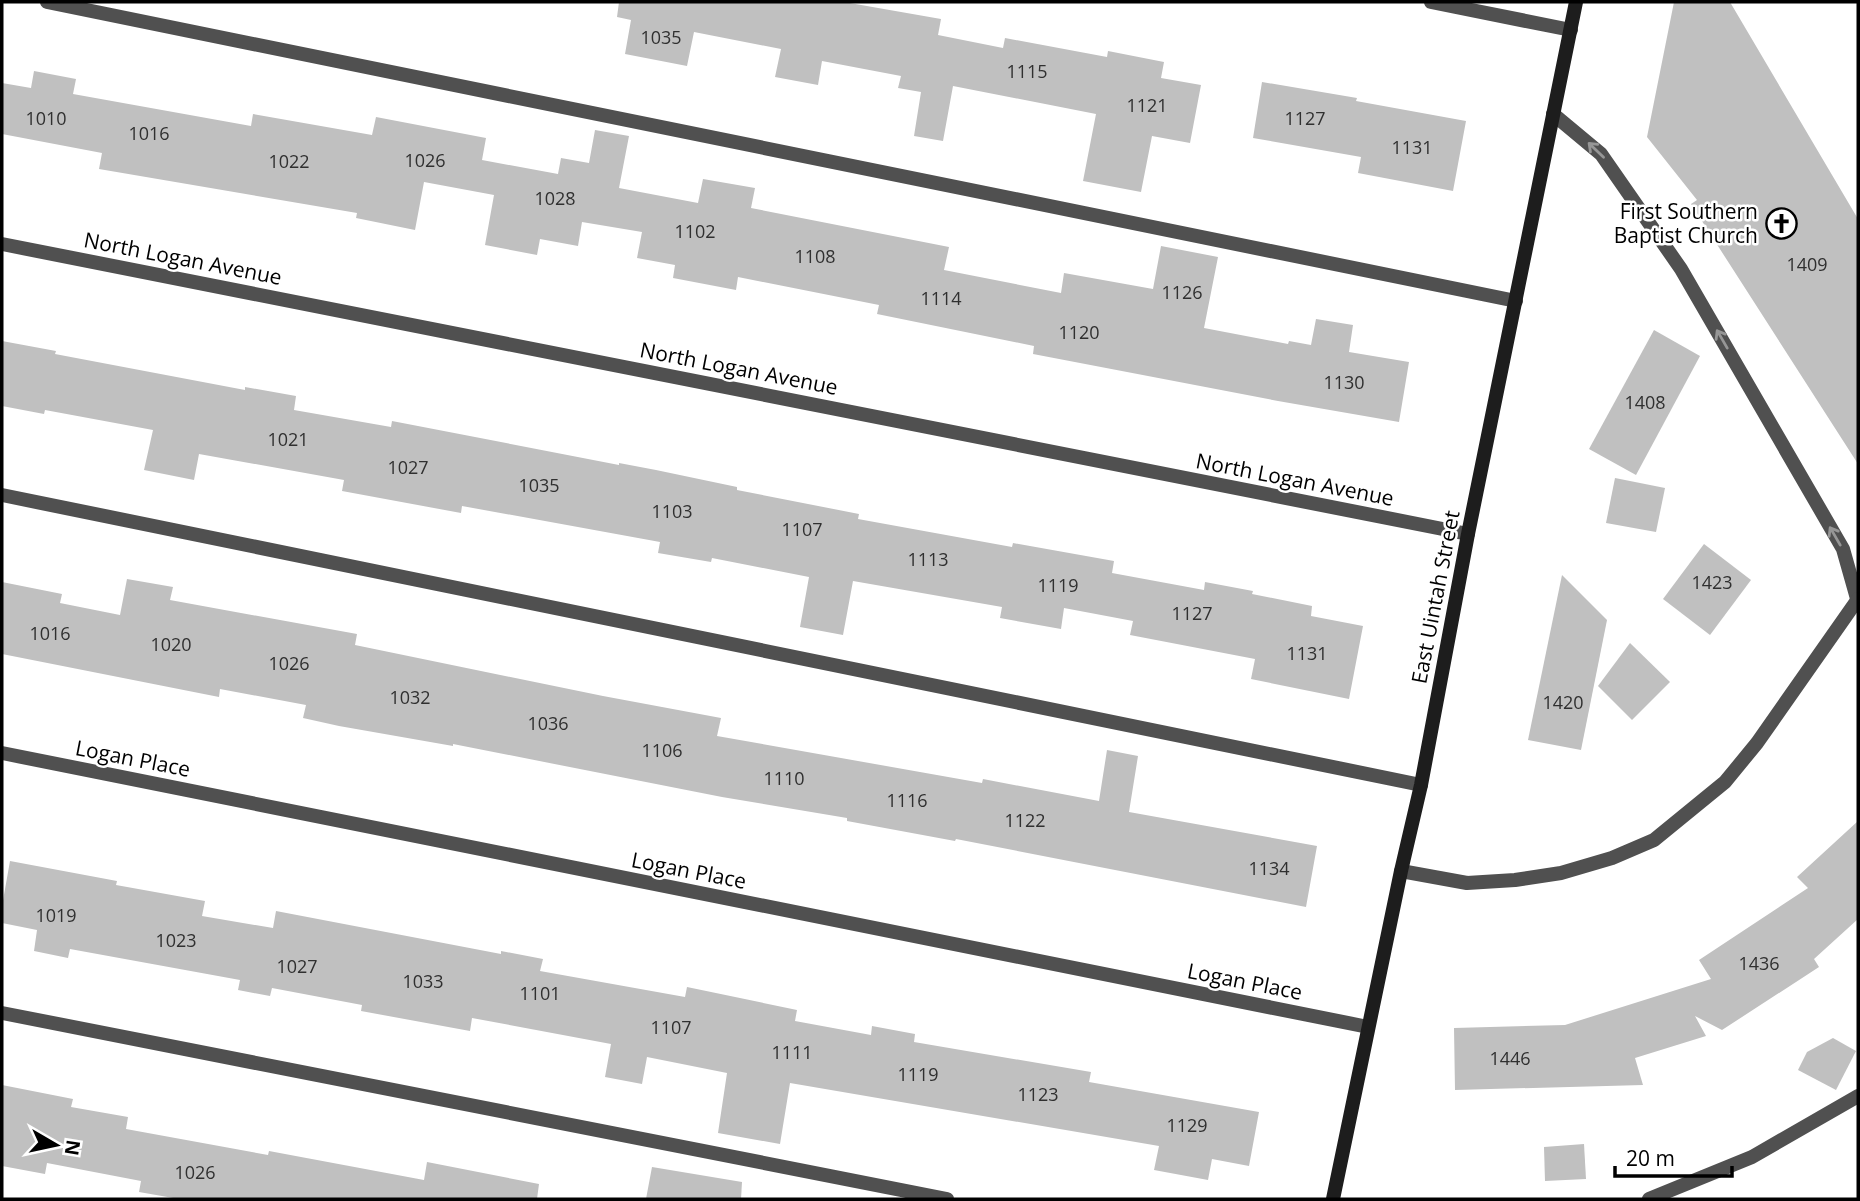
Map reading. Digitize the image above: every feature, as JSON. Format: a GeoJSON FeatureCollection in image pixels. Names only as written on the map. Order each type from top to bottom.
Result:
{"type":"FeatureCollection","features":[{"type":"Feature","properties":{"kind":"main road","name":"East Uintah Street"},"geometry":{"type":"LineString","coordinates":[[1333,1199],[1421,785],[1468,534],[1576,2]]}},
{"type":"Feature","properties":{"kind":"street"},"geometry":{"type":"LineString","coordinates":[[47,2],[1516,301]]}},
{"type":"Feature","properties":{"kind":"street"},"geometry":{"type":"LineString","coordinates":[[1431,2],[1571,30]]}},
{"type":"Feature","properties":{"kind":"street"},"geometry":{"type":"LineString","coordinates":[[1401,871],[1467,883],[1515,880],[1561,873],[1612,858],[1654,840],[1725,782],[1757,743],[1858,600],[1843,549],[1681,269],[1601,154],[1553,114]]}},
{"type":"Feature","properties":{"kind":"street","name":"North Logan Avenue"},"geometry":{"type":"LineString","coordinates":[[2,244],[1468,534]]}},
{"type":"Feature","properties":{"kind":"street"},"geometry":{"type":"LineString","coordinates":[[2,495],[1421,785]]}},
{"type":"Feature","properties":{"kind":"street","name":"Logan Place"},"geometry":{"type":"LineString","coordinates":[[2,753],[1368,1027]]}},
{"type":"Feature","properties":{"kind":"street"},"geometry":{"type":"LineString","coordinates":[[2,1013],[947,1199]]}},
{"type":"Feature","properties":{"kind":"street"},"geometry":{"type":"LineString","coordinates":[[1649,1199],[1752,1157],[1858,1096]]}},
{"type":"Feature","properties":{"kind":"building"},"geometry":{"type":"Polygon","coordinates":[[[619,2],[844,2],[941,19],[938,35],[1003,48],[1005,38],[1107,57],[1108,51],[1164,62],[1161,78],[1201,85],[1190,143],[1152,136],[1141,192],[1083,181],[1096,114],[953,86],[943,141],[914,136],[921,92],[898,88],[901,76],[822,61],[818,85],[775,77],[781,49],[694,32],[687,66],[625,54],[631,20],[617,17],[619,2]]]}},
{"type":"Feature","properties":{"kind":"building","name":"First Southern Baptist Church"},"geometry":{"type":"Polygon","coordinates":[[[1674,2],[1730,2],[1858,219],[1858,464],[1691,204],[1697,200],[1647,137],[1674,2]]]}},
{"type":"Feature","properties":{"kind":"building"},"geometry":{"type":"Polygon","coordinates":[[[34,71],[76,79],[73,94],[251,126],[253,114],[372,135],[376,117],[486,138],[482,160],[558,174],[561,158],[589,163],[595,130],[629,136],[619,188],[698,203],[703,179],[755,188],[751,208],[949,247],[944,270],[1061,293],[1064,273],[1153,289],[1161,246],[1218,257],[1204,328],[1288,344],[1289,341],[1311,345],[1316,319],[1353,325],[1349,352],[1409,362],[1399,422],[1033,354],[1034,346],[877,314],[879,305],[738,277],[736,290],[673,278],[675,265],[637,258],[642,232],[582,222],[578,246],[540,239],[537,255],[485,245],[494,195],[424,182],[415,230],[356,218],[357,213],[99,169],[102,153],[2,134],[2,83],[31,88],[34,71]]]}},
{"type":"Feature","properties":{"kind":"building"},"geometry":{"type":"Polygon","coordinates":[[[1262,82],[1357,98],[1356,101],[1466,121],[1453,191],[1358,173],[1361,157],[1253,138],[1262,82]]]}},
{"type":"Feature","properties":{"kind":"building"},"geometry":{"type":"Polygon","coordinates":[[[1654,330],[1700,356],[1636,475],[1589,449],[1654,330]]]}},
{"type":"Feature","properties":{"kind":"building"},"geometry":{"type":"Polygon","coordinates":[[[2,341],[56,351],[55,354],[245,390],[245,387],[296,396],[294,410],[391,427],[392,421],[656,470],[737,487],[737,490],[859,514],[858,519],[1012,547],[1013,543],[1114,561],[1112,573],[1204,590],[1205,582],[1312,606],[1311,616],[1363,626],[1349,699],[1251,679],[1255,659],[1130,635],[1133,621],[1064,608],[1061,629],[1000,618],[1002,607],[853,581],[843,635],[800,627],[809,577],[712,558],[711,562],[658,553],[660,542],[462,506],[461,513],[342,491],[344,480],[199,454],[194,480],[144,470],[153,430],[45,410],[44,414],[2,406],[2,341]]]}},
{"type":"Feature","properties":{"kind":"building"},"geometry":{"type":"Polygon","coordinates":[[[1615,478],[1665,488],[1656,532],[1606,523],[1615,478]]]}},
{"type":"Feature","properties":{"kind":"building"},"geometry":{"type":"Polygon","coordinates":[[[1704,544],[1751,580],[1710,635],[1663,599],[1704,544]]]}},
{"type":"Feature","properties":{"kind":"building"},"geometry":{"type":"Polygon","coordinates":[[[1562,575],[1607,620],[1581,750],[1528,740],[1562,575]]]}},
{"type":"Feature","properties":{"kind":"building"},"geometry":{"type":"Polygon","coordinates":[[[127,579],[173,587],[170,600],[357,634],[355,645],[721,718],[717,736],[982,783],[983,779],[1099,801],[1107,750],[1138,756],[1129,812],[1317,846],[1306,907],[453,744],[339,726],[303,718],[306,705],[220,689],[219,697],[2,654],[2,582],[62,594],[60,603],[120,615],[127,579]]]}},
{"type":"Feature","properties":{"kind":"building"},"geometry":{"type":"Polygon","coordinates":[[[1630,643],[1670,682],[1632,720],[1598,686],[1630,643]]]}},
{"type":"Feature","properties":{"kind":"building"},"geometry":{"type":"Polygon","coordinates":[[[1858,821],[1858,919],[1814,959],[1819,967],[1722,1030],[1695,1016],[1706,1036],[1635,1058],[1643,1085],[1455,1090],[1454,1028],[1565,1025],[1711,979],[1699,960],[1808,888],[1797,877],[1858,821]]]}},
{"type":"Feature","properties":{"kind":"building"},"geometry":{"type":"Polygon","coordinates":[[[10,861],[117,881],[116,885],[205,901],[202,916],[273,928],[276,911],[501,954],[501,951],[543,959],[540,971],[685,997],[687,987],[797,1010],[795,1021],[871,1035],[872,1026],[915,1034],[914,1042],[1091,1072],[1089,1082],[1259,1112],[1249,1166],[1212,1159],[1208,1180],[1154,1170],[1159,1146],[790,1083],[780,1144],[718,1133],[727,1073],[647,1057],[642,1084],[605,1077],[611,1044],[472,1018],[470,1031],[361,1011],[362,1005],[272,988],[270,996],[238,990],[240,980],[70,949],[68,958],[34,951],[37,930],[2,923],[2,906],[10,861]]]}},
{"type":"Feature","properties":{"kind":"building"},"geometry":{"type":"Polygon","coordinates":[[[1833,1038],[1856,1051],[1836,1090],[1798,1070],[1807,1052],[1833,1038]]]}},
{"type":"Feature","properties":{"kind":"building"},"geometry":{"type":"Polygon","coordinates":[[[2,1085],[73,1099],[71,1107],[128,1117],[126,1129],[268,1155],[269,1151],[424,1180],[427,1162],[539,1184],[537,1199],[179,1199],[139,1192],[141,1181],[47,1163],[45,1174],[2,1166],[2,1085]]]}},
{"type":"Feature","properties":{"kind":"building"},"geometry":{"type":"Polygon","coordinates":[[[1584,1144],[1586,1179],[1545,1181],[1544,1147],[1584,1144]]]}},
{"type":"Feature","properties":{"kind":"building"},"geometry":{"type":"Polygon","coordinates":[[[652,1167],[742,1182],[741,1199],[646,1199],[652,1167]]]}},
{"type":"Feature","properties":{"kind":"place","name":"First Southern Baptist Church"},"geometry":{"type":"Point","coordinates":[1781,223]}}]}
